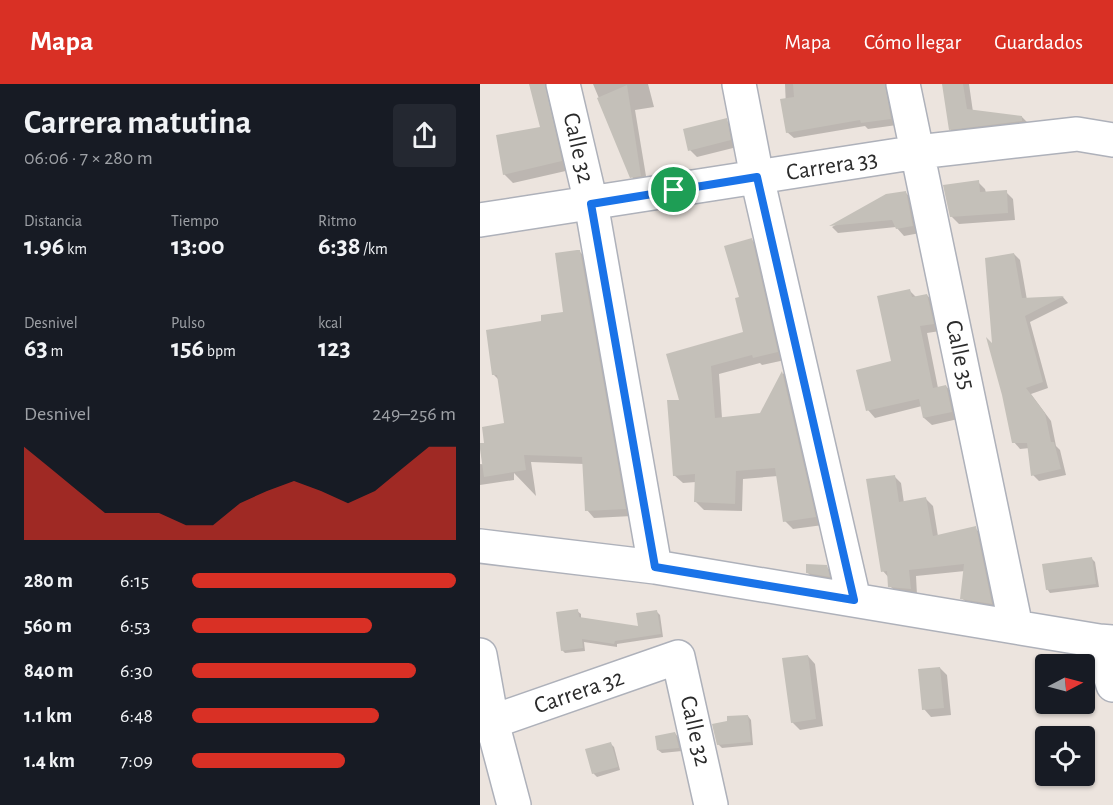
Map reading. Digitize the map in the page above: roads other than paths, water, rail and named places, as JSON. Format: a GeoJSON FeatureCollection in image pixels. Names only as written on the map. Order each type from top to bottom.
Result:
{"type":"FeatureCollection","features":[{"type":"Feature","properties":{"kind":"street","name":"Calle 32"},"geometry":{"type":"LineString","coordinates":[[563,84],[591,204],[655,567]]}},
{"type":"Feature","properties":{"kind":"street"},"geometry":{"type":"LineString","coordinates":[[739,84],[757,177],[854,600]]}},
{"type":"Feature","properties":{"kind":"street","name":"Calle 35"},"geometry":{"type":"LineString","coordinates":[[903,84],[1016,627]]}},
{"type":"Feature","properties":{"kind":"street","name":"Carrera 33"},"geometry":{"type":"LineString","coordinates":[[480,220],[918,152],[1077,134],[1113,140]]}},
{"type":"Feature","properties":{"kind":"street"},"geometry":{"type":"LineString","coordinates":[[480,546],[655,567],[1106,641],[1113,685]]}},
{"type":"Feature","properties":{"kind":"street"},"geometry":{"type":"LineString","coordinates":[[480,655],[486,724],[514,805]]}},
{"type":"Feature","properties":{"kind":"street","name":"Calle 32"},"geometry":{"type":"LineString","coordinates":[[678,657],[711,805]]}},
{"type":"Feature","properties":{"kind":"street","name":"Carrera 32"},"geometry":{"type":"LineString","coordinates":[[486,724],[678,657]]}}]}
